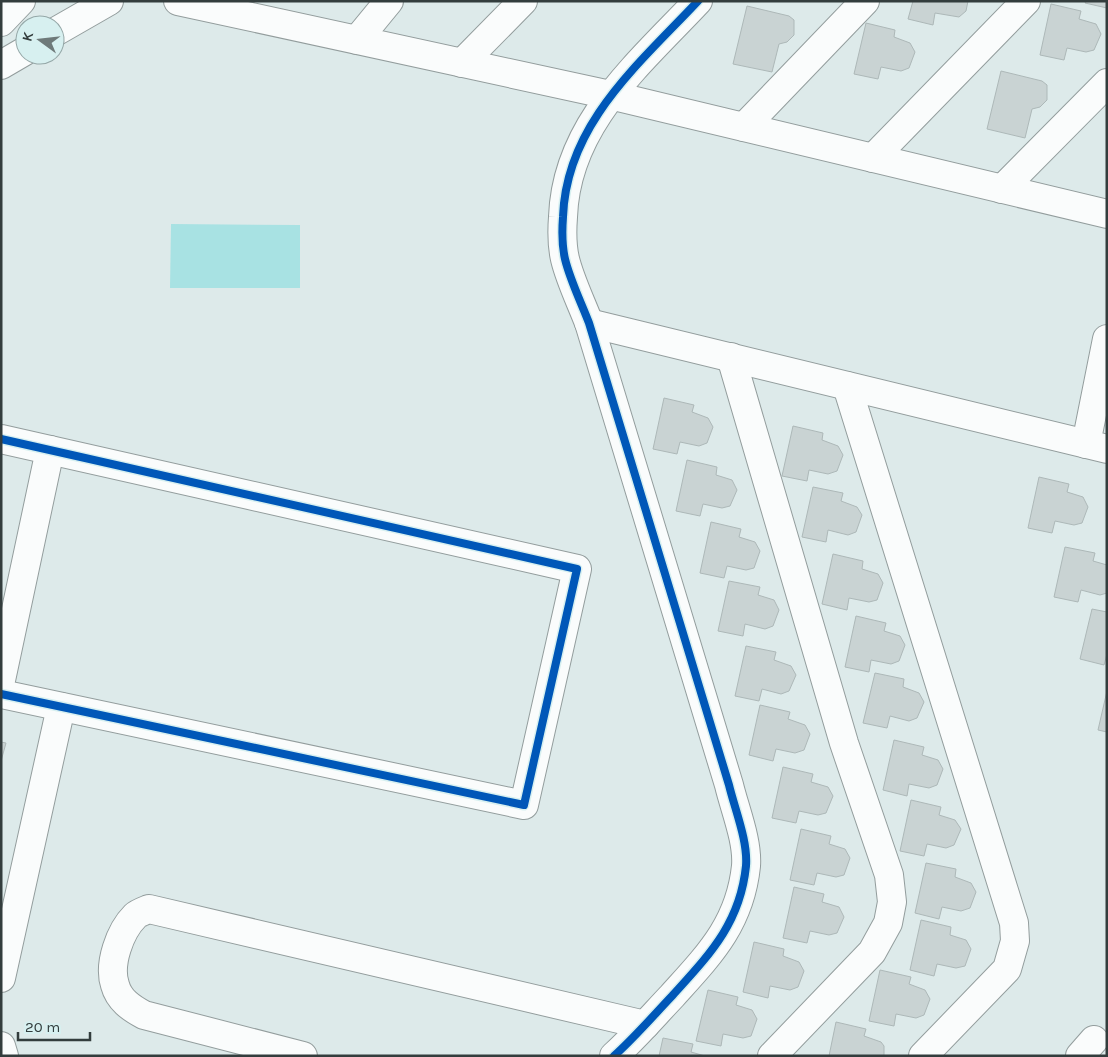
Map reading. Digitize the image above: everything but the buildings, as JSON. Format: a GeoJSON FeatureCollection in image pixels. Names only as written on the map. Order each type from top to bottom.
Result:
{"type":"FeatureCollection","features":[{"type":"Feature","properties":{"kind":"street"},"geometry":{"type":"LineString","coordinates":[[1,22],[21,1]]}},
{"type":"Feature","properties":{"kind":"street"},"geometry":{"type":"LineString","coordinates":[[65,26],[109,1]]}},
{"type":"Feature","properties":{"kind":"street"},"geometry":{"type":"LineString","coordinates":[[178,1],[233,7],[357,40],[610,95],[1107,214]]}},
{"type":"Feature","properties":{"kind":"street"},"geometry":{"type":"LineString","coordinates":[[357,40],[389,1]]}},
{"type":"Feature","properties":{"kind":"street"},"geometry":{"type":"LineString","coordinates":[[462,63],[523,1]]}},
{"type":"Feature","properties":{"kind":"street"},"geometry":{"type":"LineString","coordinates":[[614,1056],[710,956],[726,929],[739,901],[746,865],[742,838],[726,775],[589,323],[564,258],[563,200],[581,141],[610,95],[698,1]]}},
{"type":"Feature","properties":{"kind":"street"},"geometry":{"type":"LineString","coordinates":[[744,127],[866,1]]}},
{"type":"Feature","properties":{"kind":"street"},"geometry":{"type":"LineString","coordinates":[[873,158],[1026,1]]}},
{"type":"Feature","properties":{"kind":"street"},"geometry":{"type":"LineString","coordinates":[[1,65],[15,56]]}},
{"type":"Feature","properties":{"kind":"street"},"geometry":{"type":"LineString","coordinates":[[1002,189],[1107,84]]}},
{"type":"Feature","properties":{"kind":"street"},"geometry":{"type":"LineString","coordinates":[[589,323],[1096,446],[1107,339]]}},
{"type":"Feature","properties":{"kind":"street"},"geometry":{"type":"LineString","coordinates":[[730,357],[844,743],[889,875],[892,902],[888,923],[872,952],[772,1056]]}},
{"type":"Feature","properties":{"kind":"street"},"geometry":{"type":"LineString","coordinates":[[847,386],[1014,923],[1015,941],[1007,969],[923,1056]]}},
{"type":"Feature","properties":{"kind":"street"},"geometry":{"type":"LineString","coordinates":[[1,439],[577,569],[524,806],[1,694]]}},
{"type":"Feature","properties":{"kind":"street"},"geometry":{"type":"LineString","coordinates":[[1,680],[50,450]]}},
{"type":"Feature","properties":{"kind":"street"},"geometry":{"type":"LineString","coordinates":[[1,978],[61,707]]}},
{"type":"Feature","properties":{"kind":"street"},"geometry":{"type":"LineString","coordinates":[[302,1056],[144,1015],[128,1007],[115,986],[113,974],[118,946],[124,930],[136,914],[149,909],[645,1025]]}},
{"type":"Feature","properties":{"kind":"street"},"geometry":{"type":"LineString","coordinates":[[1,1046],[4,1056]]}},
{"type":"Feature","properties":{"kind":"shaded area"},"geometry":{"type":"Polygon","coordinates":[[[171,224],[300,225],[300,288],[170,288],[171,224]]]}},
{"type":"Feature","properties":{"kind":"cycle path"},"geometry":{"type":"LineString","coordinates":[[614,1056],[686,981],[721,937],[730,922],[743,887],[746,856],[743,836],[729,785],[589,323],[567,267],[562,233],[563,217],[567,184],[577,153],[591,124],[630,73],[698,1]]}},
{"type":"Feature","properties":{"kind":"cycle path"},"geometry":{"type":"LineString","coordinates":[[1,439],[577,569],[524,805],[1,694]]}}]}
